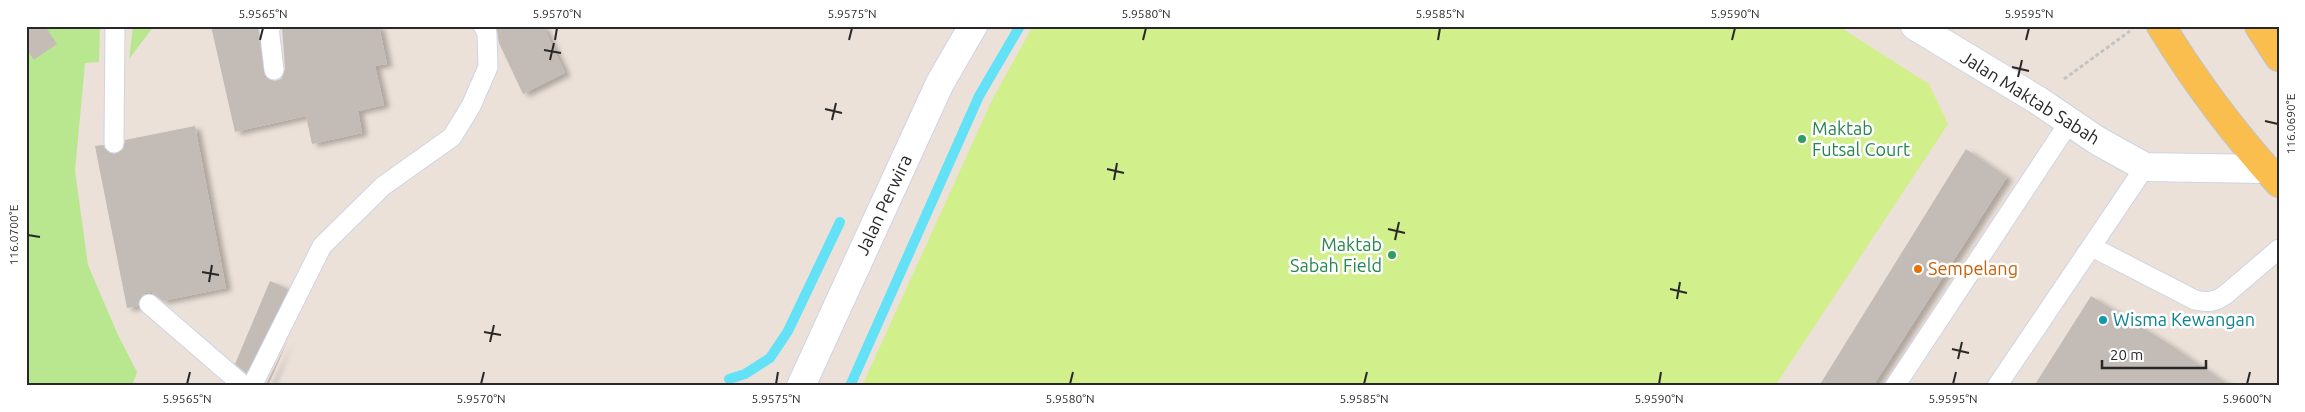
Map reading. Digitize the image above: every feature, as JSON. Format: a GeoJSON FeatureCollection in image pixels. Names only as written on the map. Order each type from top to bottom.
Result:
{"type":"FeatureCollection","features":[{"type":"Feature","properties":{"kind":"main road"},"geometry":{"type":"LineString","coordinates":[[2161,26],[2192,76],[2224,121],[2272,176]]}},
{"type":"Feature","properties":{"kind":"main road"},"geometry":{"type":"LineString","coordinates":[[2259,26],[2279,57]]}},
{"type":"Feature","properties":{"kind":"street","name":"Jalan Perwira"},"geometry":{"type":"LineString","coordinates":[[801,386],[940,83],[973,26]]}},
{"type":"Feature","properties":{"kind":"street","name":"Jalan Maktab Sabah"},"geometry":{"type":"LineString","coordinates":[[1915,26],[2070,121],[2098,141],[2145,167],[2272,176]]}},
{"type":"Feature","properties":{"kind":"lane"},"geometry":{"type":"LineString","coordinates":[[114,143],[115,26]]}},
{"type":"Feature","properties":{"kind":"lane"},"geometry":{"type":"LineString","coordinates":[[271,26],[269,28],[274,70]]}},
{"type":"Feature","properties":{"kind":"lane"},"geometry":{"type":"LineString","coordinates":[[252,386],[322,246],[384,186],[452,137],[471,106],[488,67],[487,33],[483,26]]}},
{"type":"Feature","properties":{"kind":"lane"},"geometry":{"type":"LineString","coordinates":[[1895,386],[2070,121]]}},
{"type":"Feature","properties":{"kind":"lane"},"geometry":{"type":"LineString","coordinates":[[1998,386],[2145,167]]}},
{"type":"Feature","properties":{"kind":"lane"},"geometry":{"type":"LineString","coordinates":[[2092,247],[2195,300],[2206,303],[2216,301],[2279,249]]}},
{"type":"Feature","properties":{"kind":"lane"},"geometry":{"type":"LineString","coordinates":[[149,304],[244,386]]}},
{"type":"Feature","properties":{"kind":"path"},"geometry":{"type":"LineString","coordinates":[[2079,67],[2136,26]]}},
{"type":"Feature","properties":{"kind":"green space"},"geometry":{"type":"Polygon","coordinates":[[[26,26],[100,26],[99,62],[85,63],[75,171],[88,265],[118,335],[137,372],[132,386],[26,386],[26,26]]]}},
{"type":"Feature","properties":{"kind":"green space"},"geometry":{"type":"Polygon","coordinates":[[[133,26],[154,26],[129,59],[133,26]]]}},
{"type":"Feature","properties":{"kind":"green space","name":"Maktab Sabah Field"},"geometry":{"type":"Polygon","coordinates":[[[1033,26],[1838,26],[1929,84],[1948,124],[1775,386],[862,386],[992,100],[1033,26]]]}},
{"type":"Feature","properties":{"kind":"building"},"geometry":{"type":"Polygon","coordinates":[[[211,26],[258,26],[263,72],[265,77],[275,81],[281,79],[285,69],[282,26],[379,26],[387,64],[375,66],[384,105],[358,111],[362,133],[312,144],[306,116],[235,132],[211,26]]]}},
{"type":"Feature","properties":{"kind":"building"},"geometry":{"type":"Polygon","coordinates":[[[496,26],[543,26],[565,73],[523,94],[499,43],[496,26]]]}},
{"type":"Feature","properties":{"kind":"building"},"geometry":{"type":"Polygon","coordinates":[[[195,126],[226,288],[163,301],[152,293],[146,293],[140,297],[138,306],[127,308],[95,146],[103,145],[108,152],[114,154],[123,149],[125,140],[195,126]]]}},
{"type":"Feature","properties":{"kind":"building"},"geometry":{"type":"Polygon","coordinates":[[[1966,149],[2007,177],[1873,386],[1819,386],[1966,149]]]}},
{"type":"Feature","properties":{"kind":"building"},"geometry":{"type":"Polygon","coordinates":[[[270,281],[288,289],[246,373],[235,364],[270,281]]]}},
{"type":"Feature","properties":{"kind":"building","name":"Wisma Kewangan"},"geometry":{"type":"Polygon","coordinates":[[[2091,296],[2169,344],[2230,386],[2034,386],[2091,296]]]}},
{"type":"Feature","properties":{"kind":"building"},"geometry":{"type":"Polygon","coordinates":[[[288,340],[268,386],[265,386],[288,340]]]}},
{"type":"Feature","properties":{"kind":"waterway"},"geometry":{"type":"LineString","coordinates":[[850,386],[979,96],[1020,26]]}},
{"type":"Feature","properties":{"kind":"waterway"},"geometry":{"type":"LineString","coordinates":[[729,379],[745,374],[770,358],[788,331],[840,222]]}},
{"type":"Feature","properties":{"kind":"tunnel"},"geometry":{"type":"LineString","coordinates":[[26,48],[59,26]]}},
{"type":"Feature","properties":{"kind":"place","name":"Maktab Futsal Court"},"geometry":{"type":"Point","coordinates":[1802,139]}},
{"type":"Feature","properties":{"kind":"place","name":"Maktab Sabah Field"},"geometry":{"type":"Point","coordinates":[1392,255]}},
{"type":"Feature","properties":{"kind":"place","name":"Sempelang"},"geometry":{"type":"Point","coordinates":[1918,269]}},
{"type":"Feature","properties":{"kind":"place","name":"Wisma Kewangan"},"geometry":{"type":"Point","coordinates":[2103,320]}}]}
